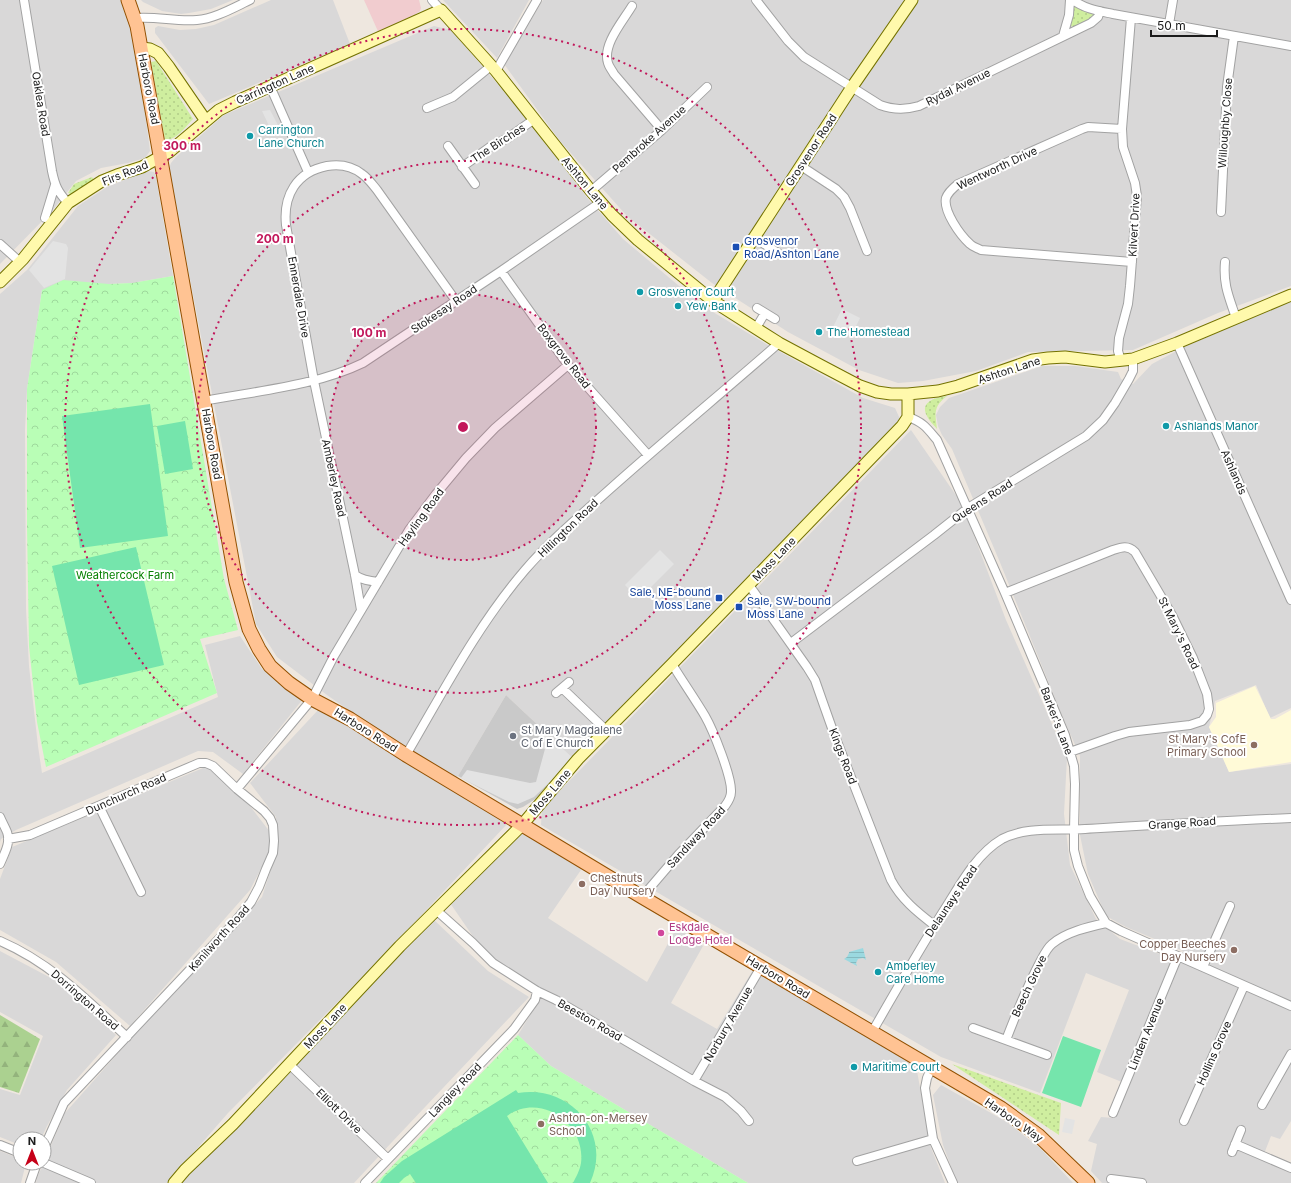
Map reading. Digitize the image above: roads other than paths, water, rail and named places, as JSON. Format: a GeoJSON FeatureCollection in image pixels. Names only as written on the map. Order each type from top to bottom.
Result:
{"type":"FeatureCollection","features":[{"type":"Feature","properties":{"kind":"main road"},"geometry":{"type":"LineString","coordinates":[[128,0],[135,18]]}},
{"type":"Feature","properties":{"kind":"main road","name":"Harboro Road"},"geometry":{"type":"LineString","coordinates":[[135,18],[236,582],[249,629],[270,666],[289,683],[312,699],[350,719],[406,755],[642,897],[932,1067]]}},
{"type":"Feature","properties":{"kind":"main road","name":"Harboro Way"},"geometry":{"type":"LineString","coordinates":[[932,1067],[1001,1108],[1022,1123],[1053,1148],[1088,1183]]}},
{"type":"Feature","properties":{"kind":"street","name":"Oaklea Road"},"geometry":{"type":"LineString","coordinates":[[24,0],[55,185],[58,192],[68,204]]}},
{"type":"Feature","properties":{"kind":"street"},"geometry":{"type":"LineString","coordinates":[[135,18],[149,16],[199,20],[226,11],[250,0]]}},
{"type":"Feature","properties":{"kind":"street"},"geometry":{"type":"LineString","coordinates":[[432,0],[441,10]]}},
{"type":"Feature","properties":{"kind":"street"},"geometry":{"type":"LineString","coordinates":[[427,108],[453,97],[493,68],[537,0]]}},
{"type":"Feature","properties":{"kind":"street","name":"Rydal Avenue"},"geometry":{"type":"LineString","coordinates":[[756,0],[798,52],[804,57],[880,106],[890,109],[910,109],[931,101],[1091,23],[1098,17],[1100,11]]}},
{"type":"Feature","properties":{"kind":"street","name":"Grosvenor Road"},"geometry":{"type":"LineString","coordinates":[[713,301],[852,87],[912,0]]}},
{"type":"Feature","properties":{"kind":"street"},"geometry":{"type":"LineString","coordinates":[[1063,36],[1069,15],[1070,0]]}},
{"type":"Feature","properties":{"kind":"street"},"geometry":{"type":"LineString","coordinates":[[1073,0],[1083,6],[1131,18],[1291,46]]}},
{"type":"Feature","properties":{"kind":"street"},"geometry":{"type":"LineString","coordinates":[[1169,24],[1173,0]]}},
{"type":"Feature","properties":{"kind":"street"},"geometry":{"type":"LineString","coordinates":[[632,6],[610,43],[607,53],[608,64],[614,74],[662,130]]}},
{"type":"Feature","properties":{"kind":"street","name":"Ashton Lane"},"geometry":{"type":"LineString","coordinates":[[441,10],[493,68],[591,191],[638,240],[713,301],[779,343],[860,386],[877,392],[908,394],[938,391],[958,386],[1033,360],[1065,357],[1105,362],[1132,359],[1178,343],[1291,295]]}},
{"type":"Feature","properties":{"kind":"street","name":"Carrington Lane"},"geometry":{"type":"LineString","coordinates":[[206,121],[219,110],[441,10]]}},
{"type":"Feature","properties":{"kind":"street","name":"Kilvert Drive"},"geometry":{"type":"LineString","coordinates":[[1121,361],[1118,351],[1119,338],[1128,304],[1137,196],[1135,183],[1123,147],[1122,129],[1131,18]]}},
{"type":"Feature","properties":{"kind":"street","name":"Willoughby Close"},"geometry":{"type":"LineString","coordinates":[[1221,212],[1227,87],[1234,36]]}},
{"type":"Feature","properties":{"kind":"street"},"geometry":{"type":"LineString","coordinates":[[141,48],[158,53],[206,121]]}},
{"type":"Feature","properties":{"kind":"street"},"geometry":{"type":"LineString","coordinates":[[270,86],[308,172],[334,165],[353,169],[366,177],[377,190],[456,301]]}},
{"type":"Feature","properties":{"kind":"street","name":"Pembroke Avenue"},"geometry":{"type":"LineString","coordinates":[[591,191],[662,130],[707,87]]}},
{"type":"Feature","properties":{"kind":"street","name":"The Birches"},"geometry":{"type":"LineString","coordinates":[[462,167],[494,145],[508,138],[533,120]]}},
{"type":"Feature","properties":{"kind":"street","name":"Firs Road"},"geometry":{"type":"LineString","coordinates":[[0,282],[20,262],[68,204],[102,181],[117,174],[142,167],[161,157],[206,121]]}},
{"type":"Feature","properties":{"kind":"street","name":"Wentworth Drive"},"geometry":{"type":"LineString","coordinates":[[1122,129],[1088,127],[1082,129],[958,184],[948,193],[946,203],[948,215],[969,244],[981,250],[1132,262]]}},
{"type":"Feature","properties":{"kind":"street","name":"The Birches"},"geometry":{"type":"LineString","coordinates":[[448,146],[475,184]]}},
{"type":"Feature","properties":{"kind":"street"},"geometry":{"type":"LineString","coordinates":[[801,166],[836,189],[844,197],[850,208],[867,251]]}},
{"type":"Feature","properties":{"kind":"street","name":"Ennerdale Drive"},"geometry":{"type":"LineString","coordinates":[[308,172],[297,182],[290,194],[285,210],[285,217],[314,381]]}},
{"type":"Feature","properties":{"kind":"street"},"geometry":{"type":"LineString","coordinates":[[45,218],[55,185]]}},
{"type":"Feature","properties":{"kind":"street","name":"Stokesay Road"},"geometry":{"type":"LineString","coordinates":[[204,401],[314,381],[346,370],[363,362],[501,271],[601,202]]}},
{"type":"Feature","properties":{"kind":"street"},"geometry":{"type":"LineString","coordinates":[[755,238],[778,252]]}},
{"type":"Feature","properties":{"kind":"street"},"geometry":{"type":"LineString","coordinates":[[0,244],[20,262]]}},
{"type":"Feature","properties":{"kind":"street"},"geometry":{"type":"LineString","coordinates":[[1225,262],[1225,286],[1236,318]]}},
{"type":"Feature","properties":{"kind":"street","name":"Boxgrove Road"},"geometry":{"type":"LineString","coordinates":[[501,271],[568,365],[648,455]]}},
{"type":"Feature","properties":{"kind":"street"},"geometry":{"type":"LineString","coordinates":[[757,308],[774,319]]}},
{"type":"Feature","properties":{"kind":"street"},"geometry":{"type":"LineString","coordinates":[[756,328],[765,313]]}},
{"type":"Feature","properties":{"kind":"street","name":"Hillington Road"},"geometry":{"type":"LineString","coordinates":[[406,755],[471,643],[497,605],[526,570],[557,536],[648,455],[779,343]]}},
{"type":"Feature","properties":{"kind":"street","name":"Ashlands"},"geometry":{"type":"LineString","coordinates":[[1178,343],[1291,600]]}},
{"type":"Feature","properties":{"kind":"street","name":"Queens Road"},"geometry":{"type":"LineString","coordinates":[[790,643],[968,508],[1086,436],[1103,420],[1115,403],[1133,371],[1132,359]]}},
{"type":"Feature","properties":{"kind":"street","name":"Hayling Road"},"geometry":{"type":"LineString","coordinates":[[312,699],[334,656],[409,530],[436,494],[466,458],[495,428],[568,365]]}},
{"type":"Feature","properties":{"kind":"street","name":"Amberley Road"},"geometry":{"type":"LineString","coordinates":[[314,381],[361,610]]}},
{"type":"Feature","properties":{"kind":"street"},"geometry":{"type":"LineString","coordinates":[[908,394],[908,417]]}},
{"type":"Feature","properties":{"kind":"street","name":"Barker's Lane"},"geometry":{"type":"LineString","coordinates":[[908,417],[918,420],[937,440],[1005,593],[1065,735],[1074,766],[1074,850],[1078,866],[1090,896],[1106,923]]}},
{"type":"Feature","properties":{"kind":"street","name":"Moss Lane"},"geometry":{"type":"LineString","coordinates":[[174,1183],[185,1170],[233,1124],[436,910],[522,825],[578,759],[891,438],[908,417]]}},
{"type":"Feature","properties":{"kind":"street","name":"St Mary's Road"},"geometry":{"type":"LineString","coordinates":[[1005,593],[1113,550],[1122,547],[1130,548],[1135,552],[1172,615],[1193,658],[1209,701],[1207,715],[1202,721],[1190,726],[1129,732],[1070,752]]}},
{"type":"Feature","properties":{"kind":"street"},"geometry":{"type":"LineString","coordinates":[[354,575],[360,579],[378,582]]}},
{"type":"Feature","properties":{"kind":"street","name":"Kings Road"},"geometry":{"type":"LineString","coordinates":[[749,585],[815,680],[891,880],[897,892],[934,925]]}},
{"type":"Feature","properties":{"kind":"street","name":"Sandiway Road"},"geometry":{"type":"LineString","coordinates":[[642,897],[678,855],[725,806],[729,801],[731,792],[730,780],[705,716],[672,664]]}},
{"type":"Feature","properties":{"kind":"street"},"geometry":{"type":"LineString","coordinates":[[556,693],[569,682]]}},
{"type":"Feature","properties":{"kind":"street"},"geometry":{"type":"LineString","coordinates":[[562,688],[606,731]]}},
{"type":"Feature","properties":{"kind":"street"},"geometry":{"type":"LineString","coordinates":[[237,789],[312,699]]}},
{"type":"Feature","properties":{"kind":"street","name":"Dunchurch Road"},"geometry":{"type":"LineString","coordinates":[[8,839],[30,835],[200,763],[206,763],[213,766],[237,789]]}},
{"type":"Feature","properties":{"kind":"street","name":"Kenilworth Road"},"geometry":{"type":"LineString","coordinates":[[52,1131],[64,1103],[234,923],[251,902],[273,853],[273,825],[264,811],[237,789]]}},
{"type":"Feature","properties":{"kind":"street"},"geometry":{"type":"LineString","coordinates":[[99,806],[140,892]]}},
{"type":"Feature","properties":{"kind":"street"},"geometry":{"type":"LineString","coordinates":[[0,817],[8,833],[7,846],[0,864]]}},
{"type":"Feature","properties":{"kind":"street","name":"Grange Road"},"geometry":{"type":"LineString","coordinates":[[1074,830],[1291,818]]}},
{"type":"Feature","properties":{"kind":"street","name":"Delaunays Road"},"geometry":{"type":"LineString","coordinates":[[872,1032],[934,925],[965,877],[982,856],[999,842],[1018,833],[1074,830]]}},
{"type":"Feature","properties":{"kind":"street"},"geometry":{"type":"LineString","coordinates":[[1202,967],[1230,906]]}},
{"type":"Feature","properties":{"kind":"street","name":"Beeston Road"},"geometry":{"type":"LineString","coordinates":[[436,910],[494,964],[537,991],[556,1000],[694,1081],[725,1097],[734,1103],[749,1121]]}},
{"type":"Feature","properties":{"kind":"street"},"geometry":{"type":"LineString","coordinates":[[1106,923],[1291,1006]]}},
{"type":"Feature","properties":{"kind":"street","name":"Beech Grove"},"geometry":{"type":"LineString","coordinates":[[1006,1040],[1026,991],[1050,945],[1066,935],[1106,923]]}},
{"type":"Feature","properties":{"kind":"street","name":"Dorrington Road"},"geometry":{"type":"LineString","coordinates":[[0,941],[53,971],[127,1037]]}},
{"type":"Feature","properties":{"kind":"street","name":"Linden Avenue"},"geometry":{"type":"LineString","coordinates":[[1113,1113],[1178,956]]}},
{"type":"Feature","properties":{"kind":"street","name":"Norbury Avenue"},"geometry":{"type":"LineString","coordinates":[[694,1081],[761,967]]}},
{"type":"Feature","properties":{"kind":"street","name":"Hollins Grove"},"geometry":{"type":"LineString","coordinates":[[1184,1121],[1244,986]]}},
{"type":"Feature","properties":{"kind":"street","name":"Langley Road"},"geometry":{"type":"LineString","coordinates":[[365,1183],[514,1029],[535,1000],[537,991]]}},
{"type":"Feature","properties":{"kind":"street"},"geometry":{"type":"LineString","coordinates":[[973,1028],[1047,1055]]}},
{"type":"Feature","properties":{"kind":"street"},"geometry":{"type":"LineString","coordinates":[[1262,1105],[1291,1054]]}},
{"type":"Feature","properties":{"kind":"street","name":"Elliott Drive"},"geometry":{"type":"LineString","coordinates":[[289,1064],[388,1159]]}},
{"type":"Feature","properties":{"kind":"street"},"geometry":{"type":"LineString","coordinates":[[932,1067],[927,1078],[925,1088],[933,1139],[952,1183]]}},
{"type":"Feature","properties":{"kind":"street"},"geometry":{"type":"LineString","coordinates":[[1232,1152],[1242,1130]]}},
{"type":"Feature","properties":{"kind":"street"},"geometry":{"type":"LineString","coordinates":[[857,1161],[933,1139]]}},
{"type":"Feature","properties":{"kind":"street"},"geometry":{"type":"LineString","coordinates":[[1236,1144],[1291,1168]]}},
{"type":"Feature","properties":{"kind":"street"},"geometry":{"type":"LineString","coordinates":[[0,1145],[12,1150]]}},
{"type":"Feature","properties":{"kind":"street"},"geometry":{"type":"LineString","coordinates":[[52,1166],[91,1183]]}},
{"type":"Feature","properties":{"kind":"street"},"geometry":{"type":"LineString","coordinates":[[30,1183],[34,1171]]}},
{"type":"Feature","properties":{"kind":"street"},"geometry":{"type":"LineString","coordinates":[[1111,1179],[1142,1183]]}},
{"type":"Feature","properties":{"kind":"water"},"geometry":{"type":"Polygon","coordinates":[[[863,948],[866,960],[863,958],[858,959],[856,963],[857,966],[844,959],[847,957],[849,952],[863,948]]]}},
{"type":"Feature","properties":{"kind":"place","name":"Carrington Lane Church"},"geometry":{"type":"Point","coordinates":[250,136]}},
{"type":"Feature","properties":{"kind":"place","name":"Grosvenor Road/Ashton Lane"},"geometry":{"type":"Point","coordinates":[736,247]}},
{"type":"Feature","properties":{"kind":"place","name":"Grosvenor Court"},"geometry":{"type":"Point","coordinates":[640,292]}},
{"type":"Feature","properties":{"kind":"place","name":"Yew Bank"},"geometry":{"type":"Point","coordinates":[678,306]}},
{"type":"Feature","properties":{"kind":"place","name":"The Homestead"},"geometry":{"type":"Point","coordinates":[819,332]}},
{"type":"Feature","properties":{"kind":"place","name":"Ashlands Manor"},"geometry":{"type":"Point","coordinates":[1166,426]}},
{"type":"Feature","properties":{"kind":"place","name":"Sale, NE-bound Moss Lane"},"geometry":{"type":"Point","coordinates":[719,598]}},
{"type":"Feature","properties":{"kind":"place","name":"Sale, SW-bound Moss Lane"},"geometry":{"type":"Point","coordinates":[739,607]}},
{"type":"Feature","properties":{"kind":"place","name":"St Mary Magdalene C of E Church"},"geometry":{"type":"Point","coordinates":[513,736]}},
{"type":"Feature","properties":{"kind":"place","name":"St Mary's CofE Primary School"},"geometry":{"type":"Point","coordinates":[1254,745]}},
{"type":"Feature","properties":{"kind":"place","name":"Chestnuts Day Nursery"},"geometry":{"type":"Point","coordinates":[582,884]}},
{"type":"Feature","properties":{"kind":"place","name":"Eskdale Lodge Hotel"},"geometry":{"type":"Point","coordinates":[661,933]}},
{"type":"Feature","properties":{"kind":"place","name":"Copper Beeches Day Nursery"},"geometry":{"type":"Point","coordinates":[1234,950]}},
{"type":"Feature","properties":{"kind":"place","name":"Amberley Care Home"},"geometry":{"type":"Point","coordinates":[878,972]}},
{"type":"Feature","properties":{"kind":"place","name":"Maritime Court"},"geometry":{"type":"Point","coordinates":[854,1067]}},
{"type":"Feature","properties":{"kind":"place","name":"Ashton-on-Mersey School"},"geometry":{"type":"Point","coordinates":[541,1124]}},
{"type":"Feature","properties":{"kind":"park label","name":"Weathercock Farm"},"geometry":{"type":"Point","coordinates":[125,575]}}]}
